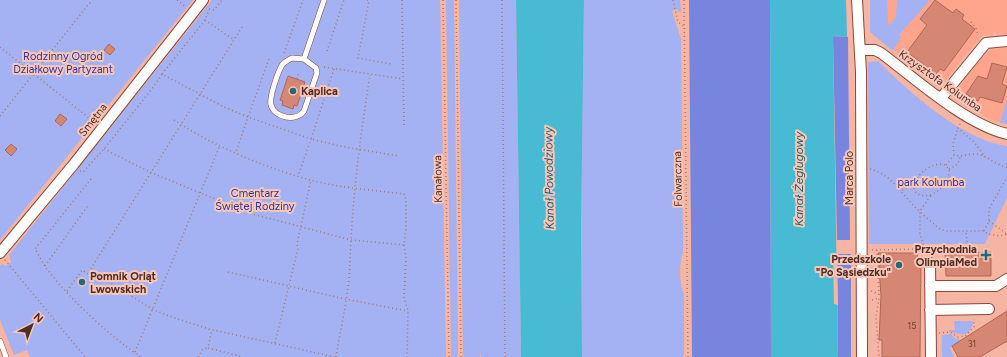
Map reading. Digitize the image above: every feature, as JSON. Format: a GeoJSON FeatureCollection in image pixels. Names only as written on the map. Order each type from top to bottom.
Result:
{"type":"FeatureCollection","features":[{"type":"Feature","properties":{"kind":"street","name":"Smętna"},"geometry":{"type":"LineString","coordinates":[[2,256],[204,0]]}},
{"type":"Feature","properties":{"kind":"street","name":"Marca Polo"},"geometry":{"type":"LineString","coordinates":[[857,0],[860,50],[862,357]]}},
{"type":"Feature","properties":{"kind":"street"},"geometry":{"type":"LineString","coordinates":[[941,98],[986,43],[1007,41]]}},
{"type":"Feature","properties":{"kind":"street","name":"Krzysztofa Kolumba"},"geometry":{"type":"LineString","coordinates":[[860,50],[875,50],[881,53],[941,98],[977,122],[1007,134]]}},
{"type":"Feature","properties":{"kind":"street"},"geometry":{"type":"LineString","coordinates":[[930,263],[931,357]]}},
{"type":"Feature","properties":{"kind":"street"},"geometry":{"type":"LineString","coordinates":[[930,286],[996,286],[1007,279]]}},
{"type":"Feature","properties":{"kind":"street"},"geometry":{"type":"LineString","coordinates":[[930,310],[989,309]]}},
{"type":"Feature","properties":{"kind":"lane"},"geometry":{"type":"LineString","coordinates":[[304,59],[324,0]]}},
{"type":"Feature","properties":{"kind":"lane"},"geometry":{"type":"LineString","coordinates":[[292,58],[304,59],[316,68],[316,76],[301,114],[293,118],[279,114],[272,107],[270,98],[282,65],[292,58]]}},
{"type":"Feature","properties":{"kind":"lane"},"geometry":{"type":"LineString","coordinates":[[0,341],[6,357]]}},
{"type":"Feature","properties":{"kind":"path"},"geometry":{"type":"LineString","coordinates":[[0,116],[92,0]]}},
{"type":"Feature","properties":{"kind":"path"},"geometry":{"type":"LineString","coordinates":[[214,10],[222,0]]}},
{"type":"Feature","properties":{"kind":"path"},"geometry":{"type":"LineString","coordinates":[[284,53],[303,0]]}},
{"type":"Feature","properties":{"kind":"path"},"geometry":{"type":"LineString","coordinates":[[327,51],[344,0]]}},
{"type":"Feature","properties":{"kind":"path"},"geometry":{"type":"LineString","coordinates":[[367,0],[369,1],[358,58],[391,64]]}},
{"type":"Feature","properties":{"kind":"path"},"geometry":{"type":"LineString","coordinates":[[402,0],[404,125]]}},
{"type":"Feature","properties":{"kind":"path","name":"Kanałowa"},"geometry":{"type":"LineString","coordinates":[[442,0],[449,357]]}},
{"type":"Feature","properties":{"kind":"path"},"geometry":{"type":"LineString","coordinates":[[456,0],[461,357]]}},
{"type":"Feature","properties":{"kind":"path"},"geometry":{"type":"LineString","coordinates":[[502,0],[505,357]]}},
{"type":"Feature","properties":{"kind":"path"},"geometry":{"type":"LineString","coordinates":[[673,0],[678,22],[684,26]]}},
{"type":"Feature","properties":{"kind":"path","name":"Folwarczna"},"geometry":{"type":"LineString","coordinates":[[684,0],[688,357]]}},
{"type":"Feature","properties":{"kind":"path"},"geometry":{"type":"LineString","coordinates":[[83,172],[104,149],[155,85],[205,20],[209,10]]}},
{"type":"Feature","properties":{"kind":"path"},"geometry":{"type":"LineString","coordinates":[[205,20],[234,40]]}},
{"type":"Feature","properties":{"kind":"path"},"geometry":{"type":"LineString","coordinates":[[971,22],[976,28],[978,35],[986,43]]}},
{"type":"Feature","properties":{"kind":"path"},"geometry":{"type":"LineString","coordinates":[[67,291],[82,270],[88,274],[242,28]]}},
{"type":"Feature","properties":{"kind":"path"},"geometry":{"type":"LineString","coordinates":[[0,46],[102,129]]}},
{"type":"Feature","properties":{"kind":"path"},"geometry":{"type":"LineString","coordinates":[[316,68],[334,69],[403,79]]}},
{"type":"Feature","properties":{"kind":"path"},"geometry":{"type":"LineString","coordinates":[[334,69],[311,138],[398,156]]}},
{"type":"Feature","properties":{"kind":"path"},"geometry":{"type":"LineString","coordinates":[[162,74],[248,117],[236,152]]}},
{"type":"Feature","properties":{"kind":"path"},"geometry":{"type":"LineString","coordinates":[[297,79],[298,74]]}},
{"type":"Feature","properties":{"kind":"path"},"geometry":{"type":"LineString","coordinates":[[90,270],[152,309],[209,329],[336,357],[345,299],[360,149],[370,75]]}},
{"type":"Feature","properties":{"kind":"path"},"geometry":{"type":"LineString","coordinates":[[946,166],[954,155],[953,144],[958,128],[963,119]]}},
{"type":"Feature","properties":{"kind":"path"},"geometry":{"type":"LineString","coordinates":[[174,120],[220,145],[266,165],[311,180],[356,188],[404,194],[406,199],[406,228],[404,245],[406,264],[404,297],[408,311],[407,357]]}},
{"type":"Feature","properties":{"kind":"path"},"geometry":{"type":"LineString","coordinates":[[958,128],[974,142],[986,158]]}},
{"type":"Feature","properties":{"kind":"path"},"geometry":{"type":"LineString","coordinates":[[134,352],[220,145]]}},
{"type":"Feature","properties":{"kind":"path"},"geometry":{"type":"LineString","coordinates":[[104,149],[200,194],[249,213],[351,240],[404,245]]}},
{"type":"Feature","properties":{"kind":"path"},"geometry":{"type":"LineString","coordinates":[[954,155],[960,157],[973,154],[1007,167]]}},
{"type":"Feature","properties":{"kind":"path"},"geometry":{"type":"LineString","coordinates":[[949,169],[958,164],[960,157]]}},
{"type":"Feature","properties":{"kind":"path"},"geometry":{"type":"LineString","coordinates":[[902,190],[913,185],[923,171],[936,164],[946,166],[949,169]]}},
{"type":"Feature","properties":{"kind":"path"},"geometry":{"type":"LineString","coordinates":[[861,169],[878,172],[902,190],[920,212],[945,231],[984,231],[994,236],[1007,234]]}},
{"type":"Feature","properties":{"kind":"path"},"geometry":{"type":"LineString","coordinates":[[924,249],[920,233],[920,212],[931,195],[944,185],[948,178],[949,169]]}},
{"type":"Feature","properties":{"kind":"path"},"geometry":{"type":"LineString","coordinates":[[984,231],[989,221],[989,209],[1007,177]]}},
{"type":"Feature","properties":{"kind":"path"},"geometry":{"type":"LineString","coordinates":[[91,179],[35,249],[45,266],[67,291],[100,324],[141,357]]}},
{"type":"Feature","properties":{"kind":"path"},"geometry":{"type":"LineString","coordinates":[[274,343],[298,248],[297,244],[311,180]]}},
{"type":"Feature","properties":{"kind":"path"},"geometry":{"type":"LineString","coordinates":[[913,185],[915,192],[918,195],[931,195]]}},
{"type":"Feature","properties":{"kind":"path"},"geometry":{"type":"LineString","coordinates":[[45,266],[89,204]]}},
{"type":"Feature","properties":{"kind":"path"},"geometry":{"type":"LineString","coordinates":[[989,221],[1007,234]]}},
{"type":"Feature","properties":{"kind":"path"},"geometry":{"type":"LineString","coordinates":[[870,250],[968,249],[966,232]]}},
{"type":"Feature","properties":{"kind":"path"},"geometry":{"type":"LineString","coordinates":[[877,250],[879,298],[876,317],[879,357]]}},
{"type":"Feature","properties":{"kind":"path"},"geometry":{"type":"LineString","coordinates":[[2,256],[85,357]]}},
{"type":"Feature","properties":{"kind":"path"},"geometry":{"type":"LineString","coordinates":[[228,272],[345,299],[408,311]]}},
{"type":"Feature","properties":{"kind":"path"},"geometry":{"type":"LineString","coordinates":[[871,291],[879,294]]}},
{"type":"Feature","properties":{"kind":"path"},"geometry":{"type":"LineString","coordinates":[[871,300],[879,298]]}},
{"type":"Feature","properties":{"kind":"path"},"geometry":{"type":"LineString","coordinates":[[930,333],[950,332],[958,337],[965,336],[974,327],[974,309]]}},
{"type":"Feature","properties":{"kind":"path"},"geometry":{"type":"LineString","coordinates":[[208,348],[211,333],[209,329]]}},
{"type":"Feature","properties":{"kind":"path"},"geometry":{"type":"LineString","coordinates":[[198,357],[204,349],[208,348],[243,357]]}},
{"type":"Feature","properties":{"kind":"shaded area"},"geometry":{"type":"Polygon","coordinates":[[[689,0],[770,0],[771,357],[692,357],[689,0]]]}},
{"type":"Feature","properties":{"kind":"shaded area"},"geometry":{"type":"Polygon","coordinates":[[[870,0],[1007,0],[1007,34],[996,35],[996,32],[993,32],[993,35],[983,35],[962,59],[945,82],[937,84],[870,32],[870,0]]]}},
{"type":"Feature","properties":{"kind":"shaded area"},"geometry":{"type":"Polygon","coordinates":[[[833,36],[848,37],[850,240],[837,240],[833,36]]]}},
{"type":"Feature","properties":{"kind":"shaded area"},"geometry":{"type":"Polygon","coordinates":[[[1007,48],[1007,100],[1000,123],[993,121],[957,99],[957,89],[973,67],[991,49],[1007,48]]]}},
{"type":"Feature","properties":{"kind":"shaded area"},"geometry":{"type":"Polygon","coordinates":[[[837,254],[851,254],[851,357],[838,357],[837,254]]]}},
{"type":"Feature","properties":{"kind":"green space","name":"Rodzinny Ogród Działkowy Partyzant"},"geometry":{"type":"Polygon","coordinates":[[[0,0],[193,0],[0,240],[0,0]]]}},
{"type":"Feature","properties":{"kind":"green space","name":"Cmentarz Świętej Rodziny"},"geometry":{"type":"Polygon","coordinates":[[[212,0],[440,0],[446,357],[30,357],[27,350],[14,355],[0,320],[0,266],[2,264],[6,266],[11,262],[9,255],[212,0]]]}},
{"type":"Feature","properties":{"kind":"green space"},"geometry":{"type":"Polygon","coordinates":[[[446,0],[454,0],[458,357],[451,357],[446,0]]]}},
{"type":"Feature","properties":{"kind":"green space"},"geometry":{"type":"Polygon","coordinates":[[[459,0],[516,0],[521,357],[481,357],[481,352],[480,357],[463,357],[459,0]]]}},
{"type":"Feature","properties":{"kind":"green space"},"geometry":{"type":"Polygon","coordinates":[[[584,0],[680,0],[681,11],[679,12],[677,9],[672,11],[681,39],[683,252],[680,274],[684,295],[684,357],[582,357],[581,231],[584,0]]]}},
{"type":"Feature","properties":{"kind":"green space"},"geometry":{"type":"Polygon","coordinates":[[[870,0],[887,0],[888,25],[891,24],[896,16],[897,0],[930,0],[899,35],[901,37],[893,51],[870,32],[870,0]]]}},
{"type":"Feature","properties":{"kind":"green space","name":"park Kolumba"},"geometry":{"type":"Polygon","coordinates":[[[878,61],[905,87],[937,113],[955,125],[972,135],[990,142],[1007,146],[1007,198],[985,244],[869,244],[868,62],[878,61]]]}},
{"type":"Feature","properties":{"kind":"green space"},"geometry":{"type":"Polygon","coordinates":[[[1007,100],[1007,124],[1000,123],[1007,100]]]}},
{"type":"Feature","properties":{"kind":"green space"},"geometry":{"type":"Polygon","coordinates":[[[954,321],[973,321],[973,324],[971,329],[966,334],[949,332],[949,330],[955,330],[954,321]]]}},
{"type":"Feature","properties":{"kind":"green space"},"geometry":{"type":"Polygon","coordinates":[[[951,334],[954,338],[961,340],[950,348],[954,357],[942,357],[942,335],[951,334]]]}},
{"type":"Feature","properties":{"kind":"water","name":"Kanał Powodziowy"},"geometry":{"type":"Polygon","coordinates":[[[516,0],[584,0],[581,231],[582,357],[521,357],[516,0]]]}},
{"type":"Feature","properties":{"kind":"water","name":"Kanał Żeglugowy"},"geometry":{"type":"Polygon","coordinates":[[[770,0],[846,0],[847,37],[833,36],[838,357],[771,357],[770,0]]]}},
{"type":"Feature","properties":{"kind":"pier"},"geometry":{"type":"Polygon","coordinates":[[[833,254],[837,254],[838,305],[834,304],[833,254]]]}},
{"type":"Feature","properties":{"kind":"building"},"geometry":{"type":"Polygon","coordinates":[[[935,0],[953,13],[956,9],[964,15],[962,19],[975,29],[944,71],[940,69],[936,74],[907,52],[927,25],[920,19],[935,0]]]}},
{"type":"Feature","properties":{"kind":"building"},"geometry":{"type":"Polygon","coordinates":[[[109,44],[115,49],[110,55],[104,50],[109,44]]]}},
{"type":"Feature","properties":{"kind":"building"},"geometry":{"type":"Polygon","coordinates":[[[992,63],[1007,67],[1002,84],[1007,86],[1002,103],[980,97],[978,101],[966,94],[978,76],[987,79],[992,63]]]}},
{"type":"Feature","properties":{"kind":"building","name":"Kaplica"},"geometry":{"type":"Polygon","coordinates":[[[288,76],[305,82],[297,106],[294,105],[293,109],[282,105],[283,101],[280,100],[288,76]]]}},
{"type":"Feature","properties":{"kind":"building"},"geometry":{"type":"Polygon","coordinates":[[[60,114],[67,119],[61,126],[55,121],[60,114]]]}},
{"type":"Feature","properties":{"kind":"building"},"geometry":{"type":"Polygon","coordinates":[[[11,144],[17,149],[11,156],[5,150],[11,144]]]}},
{"type":"Feature","properties":{"kind":"building"},"geometry":{"type":"Polygon","coordinates":[[[964,249],[972,249],[972,253],[991,252],[991,276],[946,276],[945,253],[964,253],[964,249]]]}},
{"type":"Feature","properties":{"kind":"building"},"geometry":{"type":"Polygon","coordinates":[[[878,253],[917,253],[918,262],[921,262],[920,357],[882,357],[882,340],[879,340],[881,296],[878,253]]]}},
{"type":"Feature","properties":{"kind":"building"},"geometry":{"type":"Polygon","coordinates":[[[1007,311],[1007,341],[980,357],[958,357],[952,346],[1007,311]]]}},
{"type":"Feature","properties":{"kind":"place","name":"Kaplica"},"geometry":{"type":"Point","coordinates":[293,91]}},
{"type":"Feature","properties":{"kind":"place","name":"Przychodnia OlimpiaMed"},"geometry":{"type":"Point","coordinates":[986,255]}},
{"type":"Feature","properties":{"kind":"place","name":"Przedszkole \"Po Sąsiedzku\""},"geometry":{"type":"Point","coordinates":[899,265]}},
{"type":"Feature","properties":{"kind":"place","name":"Pomnik Orląt Lwowskich"},"geometry":{"type":"Point","coordinates":[82,282]}}]}
